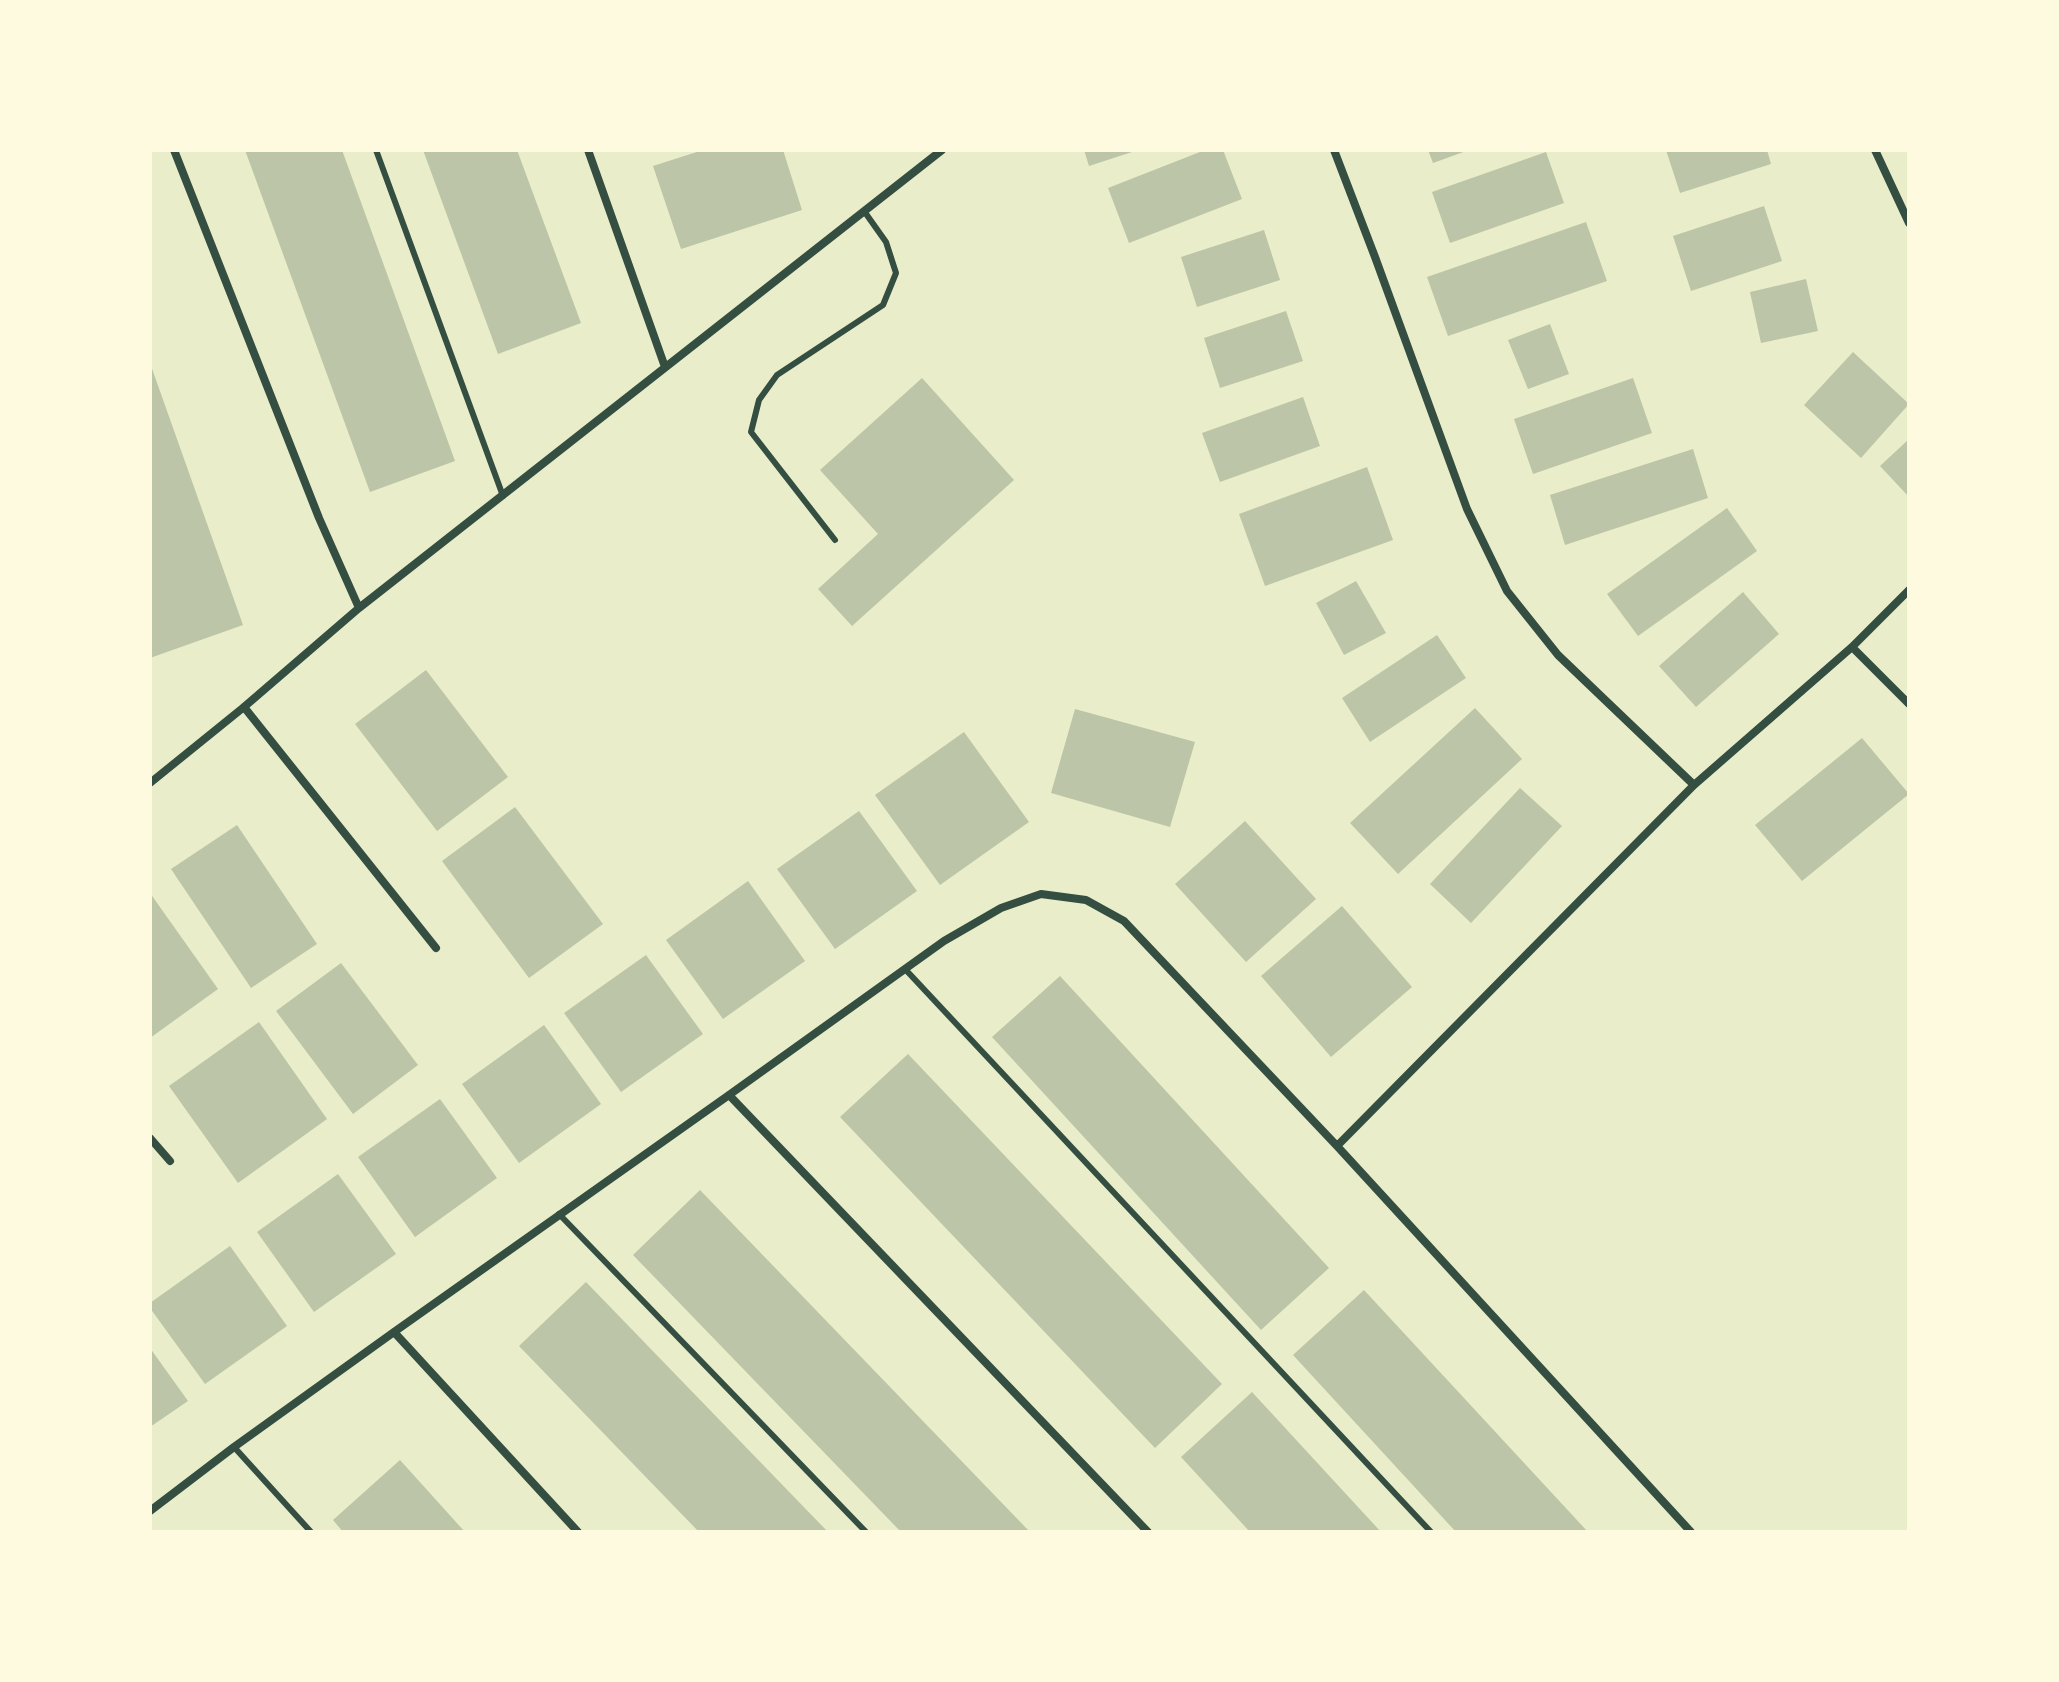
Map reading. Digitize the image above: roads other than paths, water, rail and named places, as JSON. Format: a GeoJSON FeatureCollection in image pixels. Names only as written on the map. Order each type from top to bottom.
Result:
{"type":"FeatureCollection","features":[{"type":"Feature","properties":{"kind":"street"},"geometry":{"type":"LineString","coordinates":[[174,150],[313,503],[359,608]]}},
{"type":"Feature","properties":{"kind":"street"},"geometry":{"type":"LineString","coordinates":[[588,150],[665,367]]}},
{"type":"Feature","properties":{"kind":"street"},"geometry":{"type":"LineString","coordinates":[[150,783],[359,608],[942,150]]}},
{"type":"Feature","properties":{"kind":"street"},"geometry":{"type":"LineString","coordinates":[[1334,150],[1467,509],[1507,591],[1558,655],[1694,785]]}},
{"type":"Feature","properties":{"kind":"street"},"geometry":{"type":"LineString","coordinates":[[1875,150],[1909,223]]}},
{"type":"Feature","properties":{"kind":"street"},"geometry":{"type":"LineString","coordinates":[[1337,1146],[1694,785],[1852,647],[1909,590]]}},
{"type":"Feature","properties":{"kind":"street"},"geometry":{"type":"LineString","coordinates":[[1852,647],[1909,704]]}},
{"type":"Feature","properties":{"kind":"street"},"geometry":{"type":"LineString","coordinates":[[244,707],[436,948]]}},
{"type":"Feature","properties":{"kind":"street"},"geometry":{"type":"LineString","coordinates":[[150,1511],[394,1332],[944,941],[1001,908],[1041,894],[1086,900],[1124,921],[1337,1146],[1691,1532]]}},
{"type":"Feature","properties":{"kind":"street"},"geometry":{"type":"LineString","coordinates":[[729,1095],[1148,1532]]}},
{"type":"Feature","properties":{"kind":"street"},"geometry":{"type":"LineString","coordinates":[[150,1138],[170,1161]]}},
{"type":"Feature","properties":{"kind":"street"},"geometry":{"type":"LineString","coordinates":[[394,1332],[578,1532]]}},
{"type":"Feature","properties":{"kind":"lane"},"geometry":{"type":"LineString","coordinates":[[376,150],[503,496]]}},
{"type":"Feature","properties":{"kind":"lane"},"geometry":{"type":"LineString","coordinates":[[835,540],[751,432],[759,400],[777,375],[883,305],[896,273],[886,242],[864,211]]}},
{"type":"Feature","properties":{"kind":"lane"},"geometry":{"type":"LineString","coordinates":[[905,969],[1431,1532]]}},
{"type":"Feature","properties":{"kind":"lane"},"geometry":{"type":"LineString","coordinates":[[559,1214],[866,1532]]}},
{"type":"Feature","properties":{"kind":"lane"},"geometry":{"type":"LineString","coordinates":[[234,1447],[311,1532]]}}]}
